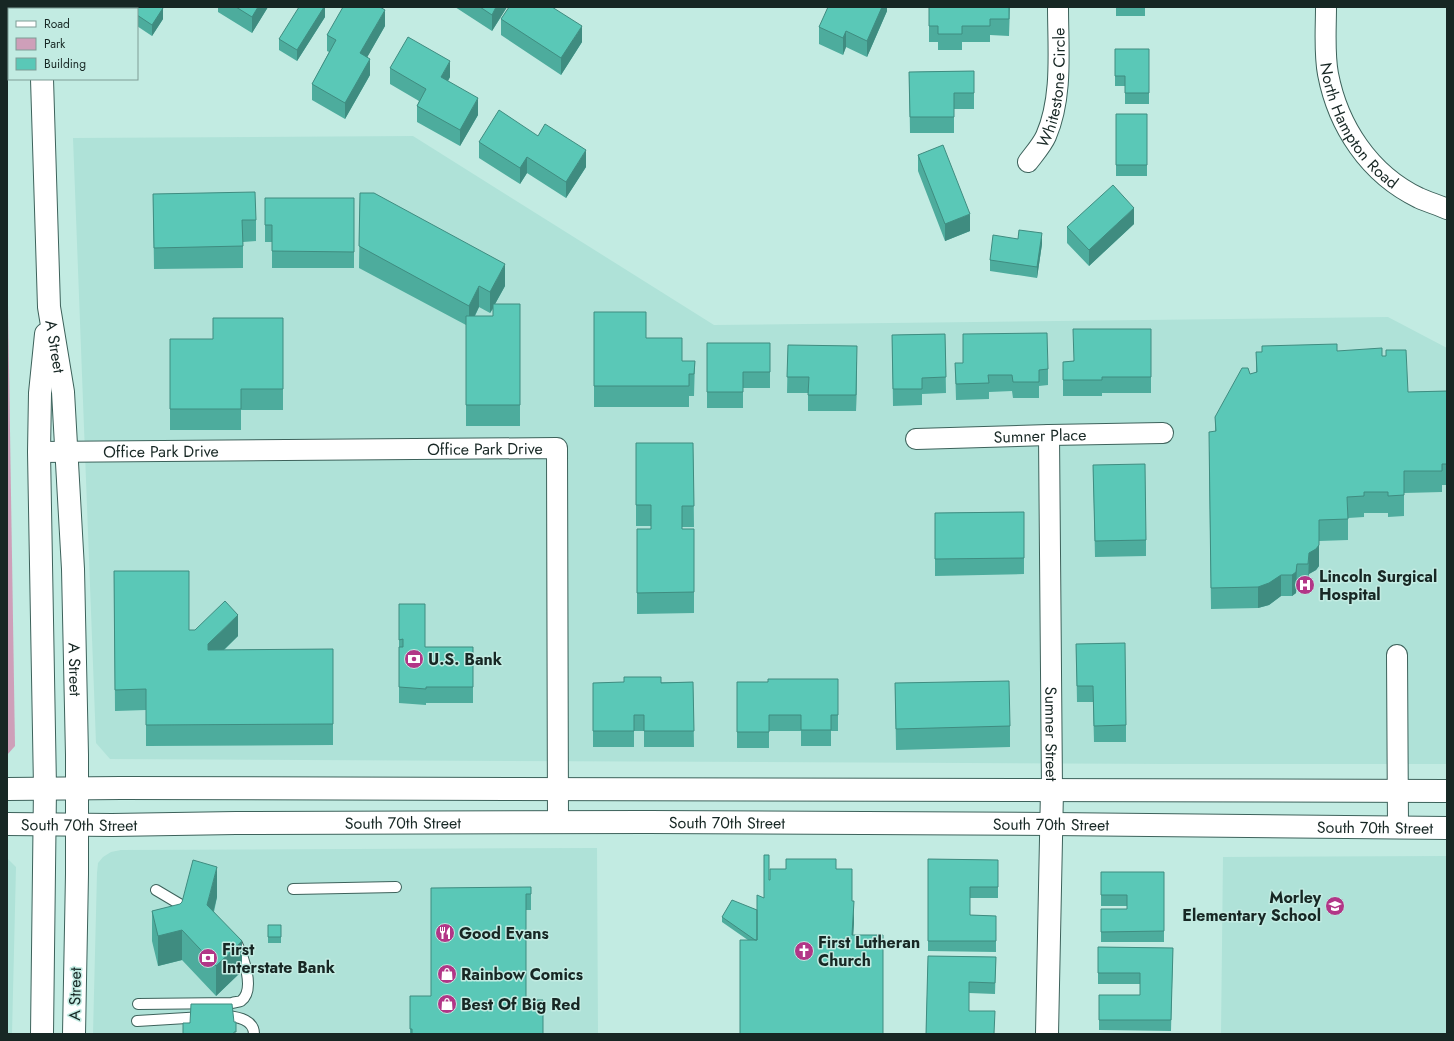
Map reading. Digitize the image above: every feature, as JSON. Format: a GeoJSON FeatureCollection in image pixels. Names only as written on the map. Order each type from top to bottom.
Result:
{"type":"FeatureCollection","features":[{"type":"Feature","properties":{"kind":"main road","name":"A Street"},"geometry":{"type":"LineString","coordinates":[[42,80],[49,307],[63,392],[72,568],[77,788],[74,1034]]}},
{"type":"Feature","properties":{"kind":"main road","name":"A Street"},"geometry":{"type":"LineString","coordinates":[[42,1034],[45,788],[39,452],[40,393],[49,307]]}},
{"type":"Feature","properties":{"kind":"main road","name":"South 70th Street"},"geometry":{"type":"LineString","coordinates":[[7,788],[1447,791]]}},
{"type":"Feature","properties":{"kind":"main road","name":"Sumner Street"},"geometry":{"type":"LineString","coordinates":[[1047,1034],[1052,790]]}},
{"type":"Feature","properties":{"kind":"main road","name":"South 70th Street"},"geometry":{"type":"LineString","coordinates":[[7,824],[1052,824],[1447,828]]}},
{"type":"Feature","properties":{"kind":"street","name":"Whitestone Circle"},"geometry":{"type":"LineString","coordinates":[[1028,162],[1046,138],[1052,122],[1058,83],[1058,7]]}},
{"type":"Feature","properties":{"kind":"street","name":"North Hampton Road"},"geometry":{"type":"LineString","coordinates":[[1326,7],[1326,48],[1328,73],[1335,102],[1344,125],[1358,146],[1374,165],[1397,185],[1418,198],[1447,209]]}},
{"type":"Feature","properties":{"kind":"street","name":"Sumner Place"},"geometry":{"type":"LineString","coordinates":[[916,439],[1163,433]]}},
{"type":"Feature","properties":{"kind":"street","name":"Sumner Street"},"geometry":{"type":"LineString","coordinates":[[1049,435],[1052,790]]}},
{"type":"Feature","properties":{"kind":"street","name":"Office Park Drive"},"geometry":{"type":"LineString","coordinates":[[39,452],[557,448],[558,823]]}},
{"type":"Feature","properties":{"kind":"street"},"geometry":{"type":"LineString","coordinates":[[1397,655],[1399,791],[1398,828]]}},
{"type":"Feature","properties":{"kind":"lane"},"geometry":{"type":"LineString","coordinates":[[293,889],[396,887]]}},
{"type":"Feature","properties":{"kind":"lane"},"geometry":{"type":"LineString","coordinates":[[156,890],[188,909]]}},
{"type":"Feature","properties":{"kind":"lane"},"geometry":{"type":"LineString","coordinates":[[138,1004],[232,1003],[241,1001],[246,995],[248,982],[247,968],[236,942],[231,938]]}},
{"type":"Feature","properties":{"kind":"lane"},"geometry":{"type":"LineString","coordinates":[[138,1021],[164,1018],[230,1016],[248,1022],[251,1025],[254,1034]]}},
{"type":"Feature","properties":{"kind":"shaded area"},"geometry":{"type":"Polygon","coordinates":[[[413,136],[714,325],[1388,317],[1447,348],[1447,764],[110,759],[96,743],[73,138],[413,136]]]}},
{"type":"Feature","properties":{"kind":"shaded area"},"geometry":{"type":"Polygon","coordinates":[[[597,848],[598,1034],[93,1034],[97,873],[98,863],[103,857],[111,852],[121,850],[597,848]]]}},
{"type":"Feature","properties":{"kind":"shaded area","name":"Morley Elementary School"},"geometry":{"type":"Polygon","coordinates":[[[1447,856],[1447,1034],[1221,1034],[1223,857],[1447,856]]]}},
{"type":"Feature","properties":{"kind":"shaded area"},"geometry":{"type":"Polygon","coordinates":[[[7,858],[16,867],[12,1034],[7,1034],[7,858]]]}},
{"type":"Feature","properties":{"kind":"green space"},"geometry":{"type":"Polygon","coordinates":[[[7,241],[15,746],[7,755],[7,241]]]}},
{"type":"Feature","properties":{"kind":"building"},"geometry":{"type":"Polygon","coordinates":[[[124,7],[163,8],[152,25],[138,16],[138,8],[124,7]]]}},
{"type":"Feature","properties":{"kind":"building"},"geometry":{"type":"Polygon","coordinates":[[[236,7],[258,7],[252,17],[236,7]]]}},
{"type":"Feature","properties":{"kind":"building"},"geometry":{"type":"Polygon","coordinates":[[[299,7],[324,7],[297,50],[279,39],[299,7]]]}},
{"type":"Feature","properties":{"kind":"building"},"geometry":{"type":"Polygon","coordinates":[[[343,7],[380,7],[385,10],[360,53],[370,59],[345,103],[312,84],[336,40],[327,35],[343,7]]]}},
{"type":"Feature","properties":{"kind":"building"},"geometry":{"type":"Polygon","coordinates":[[[480,7],[496,7],[492,15],[480,7]]]}},
{"type":"Feature","properties":{"kind":"building"},"geometry":{"type":"Polygon","coordinates":[[[509,7],[552,7],[582,26],[561,58],[501,19],[509,7]]]}},
{"type":"Feature","properties":{"kind":"building"},"geometry":{"type":"Polygon","coordinates":[[[828,7],[882,7],[867,41],[846,31],[843,38],[819,27],[828,7]]]}},
{"type":"Feature","properties":{"kind":"building"},"geometry":{"type":"Polygon","coordinates":[[[929,7],[1009,7],[1009,19],[990,19],[990,26],[962,26],[962,34],[938,34],[938,26],[929,26],[929,7]]]}},
{"type":"Feature","properties":{"kind":"building"},"geometry":{"type":"Polygon","coordinates":[[[408,37],[450,61],[441,77],[478,98],[460,130],[417,106],[426,89],[390,68],[408,37]]]}},
{"type":"Feature","properties":{"kind":"building"},"geometry":{"type":"Polygon","coordinates":[[[1115,49],[1149,49],[1149,93],[1125,93],[1125,76],[1115,76],[1115,49]]]}},
{"type":"Feature","properties":{"kind":"building"},"geometry":{"type":"Polygon","coordinates":[[[974,71],[974,93],[954,93],[954,117],[910,117],[909,72],[974,71]]]}},
{"type":"Feature","properties":{"kind":"building"},"geometry":{"type":"Polygon","coordinates":[[[499,110],[538,136],[545,124],[586,150],[566,182],[527,157],[520,168],[479,142],[499,110]]]}},
{"type":"Feature","properties":{"kind":"building"},"geometry":{"type":"Polygon","coordinates":[[[1116,114],[1147,114],[1147,165],[1116,165],[1116,114]]]}},
{"type":"Feature","properties":{"kind":"building"},"geometry":{"type":"Polygon","coordinates":[[[943,145],[970,214],[945,224],[918,155],[943,145]]]}},
{"type":"Feature","properties":{"kind":"building"},"geometry":{"type":"Polygon","coordinates":[[[1113,185],[1134,208],[1089,250],[1067,227],[1113,185]]]}},
{"type":"Feature","properties":{"kind":"building"},"geometry":{"type":"Polygon","coordinates":[[[255,192],[256,220],[242,220],[243,246],[154,248],[153,194],[255,192]]]}},
{"type":"Feature","properties":{"kind":"building"},"geometry":{"type":"Polygon","coordinates":[[[360,193],[374,193],[505,264],[490,292],[479,286],[469,306],[359,246],[360,193]]]}},
{"type":"Feature","properties":{"kind":"building"},"geometry":{"type":"Polygon","coordinates":[[[265,198],[354,198],[354,252],[272,251],[272,225],[265,225],[265,198]]]}},
{"type":"Feature","properties":{"kind":"building"},"geometry":{"type":"Polygon","coordinates":[[[1019,230],[1042,233],[1037,267],[990,260],[993,235],[1018,239],[1019,230]]]}},
{"type":"Feature","properties":{"kind":"building"},"geometry":{"type":"Polygon","coordinates":[[[493,304],[520,304],[520,405],[466,405],[466,316],[493,316],[493,304]]]}},
{"type":"Feature","properties":{"kind":"building"},"geometry":{"type":"Polygon","coordinates":[[[594,312],[646,312],[646,338],[682,338],[682,361],[695,361],[694,374],[689,374],[689,386],[594,386],[594,312]]]}},
{"type":"Feature","properties":{"kind":"building"},"geometry":{"type":"Polygon","coordinates":[[[213,318],[283,318],[283,389],[241,389],[241,409],[170,409],[170,339],[213,339],[213,318]]]}},
{"type":"Feature","properties":{"kind":"building"},"geometry":{"type":"Polygon","coordinates":[[[1073,329],[1151,329],[1151,377],[1102,377],[1102,380],[1063,380],[1063,362],[1074,361],[1073,329]]]}},
{"type":"Feature","properties":{"kind":"building"},"geometry":{"type":"Polygon","coordinates":[[[1047,333],[1048,369],[1039,370],[1039,382],[1013,382],[1012,375],[988,375],[989,383],[956,384],[955,363],[963,363],[963,334],[1047,333]]]}},
{"type":"Feature","properties":{"kind":"building"},"geometry":{"type":"Polygon","coordinates":[[[945,334],[946,377],[922,378],[922,389],[893,389],[892,335],[945,334]]]}},
{"type":"Feature","properties":{"kind":"building"},"geometry":{"type":"Polygon","coordinates":[[[707,343],[770,343],[770,372],[743,372],[743,392],[707,392],[707,343]]]}},
{"type":"Feature","properties":{"kind":"building","name":"Lincoln Surgical Hospital"},"geometry":{"type":"Polygon","coordinates":[[[1337,344],[1337,351],[1382,348],[1382,356],[1386,356],[1386,350],[1406,350],[1408,392],[1447,391],[1447,464],[1442,464],[1442,471],[1404,471],[1404,495],[1388,496],[1388,492],[1364,492],[1364,496],[1347,497],[1348,519],[1319,520],[1319,545],[1316,549],[1309,553],[1308,564],[1297,564],[1296,572],[1292,575],[1281,575],[1269,583],[1258,587],[1211,588],[1209,432],[1216,431],[1215,417],[1242,368],[1248,368],[1250,374],[1257,372],[1256,352],[1262,352],[1262,346],[1337,344]]]}},
{"type":"Feature","properties":{"kind":"building"},"geometry":{"type":"Polygon","coordinates":[[[788,345],[857,346],[856,395],[808,395],[809,377],[787,377],[788,345]]]}},
{"type":"Feature","properties":{"kind":"building"},"geometry":{"type":"Polygon","coordinates":[[[636,443],[693,443],[694,506],[682,506],[682,529],[694,529],[694,592],[637,593],[637,529],[651,529],[651,505],[636,505],[636,443]]]}},
{"type":"Feature","properties":{"kind":"building"},"geometry":{"type":"Polygon","coordinates":[[[1145,464],[1146,540],[1095,541],[1093,465],[1145,464]]]}},
{"type":"Feature","properties":{"kind":"building"},"geometry":{"type":"Polygon","coordinates":[[[1024,512],[1024,558],[935,559],[935,513],[1024,512]]]}},
{"type":"Feature","properties":{"kind":"building"},"geometry":{"type":"Polygon","coordinates":[[[114,571],[189,571],[189,630],[195,630],[225,601],[238,615],[208,644],[208,650],[333,649],[333,724],[146,725],[146,689],[115,690],[114,571]]]}},
{"type":"Feature","properties":{"kind":"building","name":"U.S. Bank"},"geometry":{"type":"Polygon","coordinates":[[[399,604],[425,604],[425,647],[473,647],[473,687],[426,687],[426,689],[399,687],[399,647],[403,647],[403,639],[399,640],[399,604]]]}},
{"type":"Feature","properties":{"kind":"building"},"geometry":{"type":"Polygon","coordinates":[[[1125,643],[1126,725],[1094,726],[1093,686],[1077,686],[1076,644],[1125,643]]]}},
{"type":"Feature","properties":{"kind":"building"},"geometry":{"type":"Polygon","coordinates":[[[624,677],[661,677],[661,683],[693,682],[694,731],[644,731],[644,715],[634,715],[634,731],[593,731],[593,683],[624,682],[624,677]]]}},
{"type":"Feature","properties":{"kind":"building"},"geometry":{"type":"Polygon","coordinates":[[[768,679],[838,679],[838,715],[831,715],[831,730],[801,730],[801,715],[769,715],[769,732],[737,732],[737,682],[768,682],[768,679]]]}},
{"type":"Feature","properties":{"kind":"building"},"geometry":{"type":"Polygon","coordinates":[[[1009,681],[1010,726],[896,729],[895,683],[1009,681]]]}},
{"type":"Feature","properties":{"kind":"building","name":"First Lutheran Church"},"geometry":{"type":"Polygon","coordinates":[[[764,855],[769,855],[769,880],[770,869],[786,869],[786,859],[836,859],[836,869],[852,869],[852,901],[854,901],[852,935],[883,935],[883,1034],[740,1034],[740,940],[757,940],[757,895],[764,898],[764,855]]]}},
{"type":"Feature","properties":{"kind":"building"},"geometry":{"type":"Polygon","coordinates":[[[928,859],[998,860],[998,887],[970,887],[970,915],[996,916],[996,941],[928,941],[928,859]]]}},
{"type":"Feature","properties":{"kind":"building"},"geometry":{"type":"Polygon","coordinates":[[[193,860],[217,867],[207,905],[242,941],[216,966],[182,930],[158,936],[152,911],[180,904],[182,902],[193,860]]]}},
{"type":"Feature","properties":{"kind":"building"},"geometry":{"type":"Polygon","coordinates":[[[1101,872],[1164,872],[1164,931],[1101,932],[1101,909],[1127,909],[1127,895],[1101,895],[1101,872]]]}},
{"type":"Feature","properties":{"kind":"building"},"geometry":{"type":"Polygon","coordinates":[[[531,887],[531,894],[526,894],[526,1000],[543,1000],[543,1034],[412,1034],[412,1029],[410,1029],[410,996],[431,996],[431,888],[531,887]]]}},
{"type":"Feature","properties":{"kind":"building"},"geometry":{"type":"Polygon","coordinates":[[[732,900],[757,910],[757,940],[722,917],[732,900]]]}},
{"type":"Feature","properties":{"kind":"building"},"geometry":{"type":"Polygon","coordinates":[[[268,925],[281,925],[281,937],[268,937],[268,925]]]}},
{"type":"Feature","properties":{"kind":"building"},"geometry":{"type":"Polygon","coordinates":[[[1098,947],[1173,948],[1171,1020],[1099,1020],[1099,995],[1140,995],[1140,973],[1098,973],[1098,947]]]}},
{"type":"Feature","properties":{"kind":"building"},"geometry":{"type":"Polygon","coordinates":[[[928,956],[996,957],[995,983],[969,982],[969,1011],[995,1011],[994,1034],[926,1034],[928,956]]]}},
{"type":"Feature","properties":{"kind":"building"},"geometry":{"type":"Polygon","coordinates":[[[191,1004],[232,1004],[234,1022],[236,1022],[236,1032],[234,1032],[234,1034],[183,1034],[183,1023],[190,1023],[191,1004]]]}},
{"type":"Feature","properties":{"kind":"place","name":"Lincoln Surgical Hospital"},"geometry":{"type":"Point","coordinates":[1305,585]}},
{"type":"Feature","properties":{"kind":"place","name":"U.S. Bank"},"geometry":{"type":"Point","coordinates":[414,659]}},
{"type":"Feature","properties":{"kind":"place","name":"Morley Elementary School"},"geometry":{"type":"Point","coordinates":[1335,906]}},
{"type":"Feature","properties":{"kind":"place","name":"Good Evans"},"geometry":{"type":"Point","coordinates":[445,933]}},
{"type":"Feature","properties":{"kind":"place","name":"First Lutheran Church"},"geometry":{"type":"Point","coordinates":[804,951]}},
{"type":"Feature","properties":{"kind":"place","name":"First Interstate Bank"},"geometry":{"type":"Point","coordinates":[208,958]}},
{"type":"Feature","properties":{"kind":"place","name":"Rainbow Comics"},"geometry":{"type":"Point","coordinates":[447,974]}},
{"type":"Feature","properties":{"kind":"place","name":"Best Of Big Red"},"geometry":{"type":"Point","coordinates":[447,1004]}}]}
